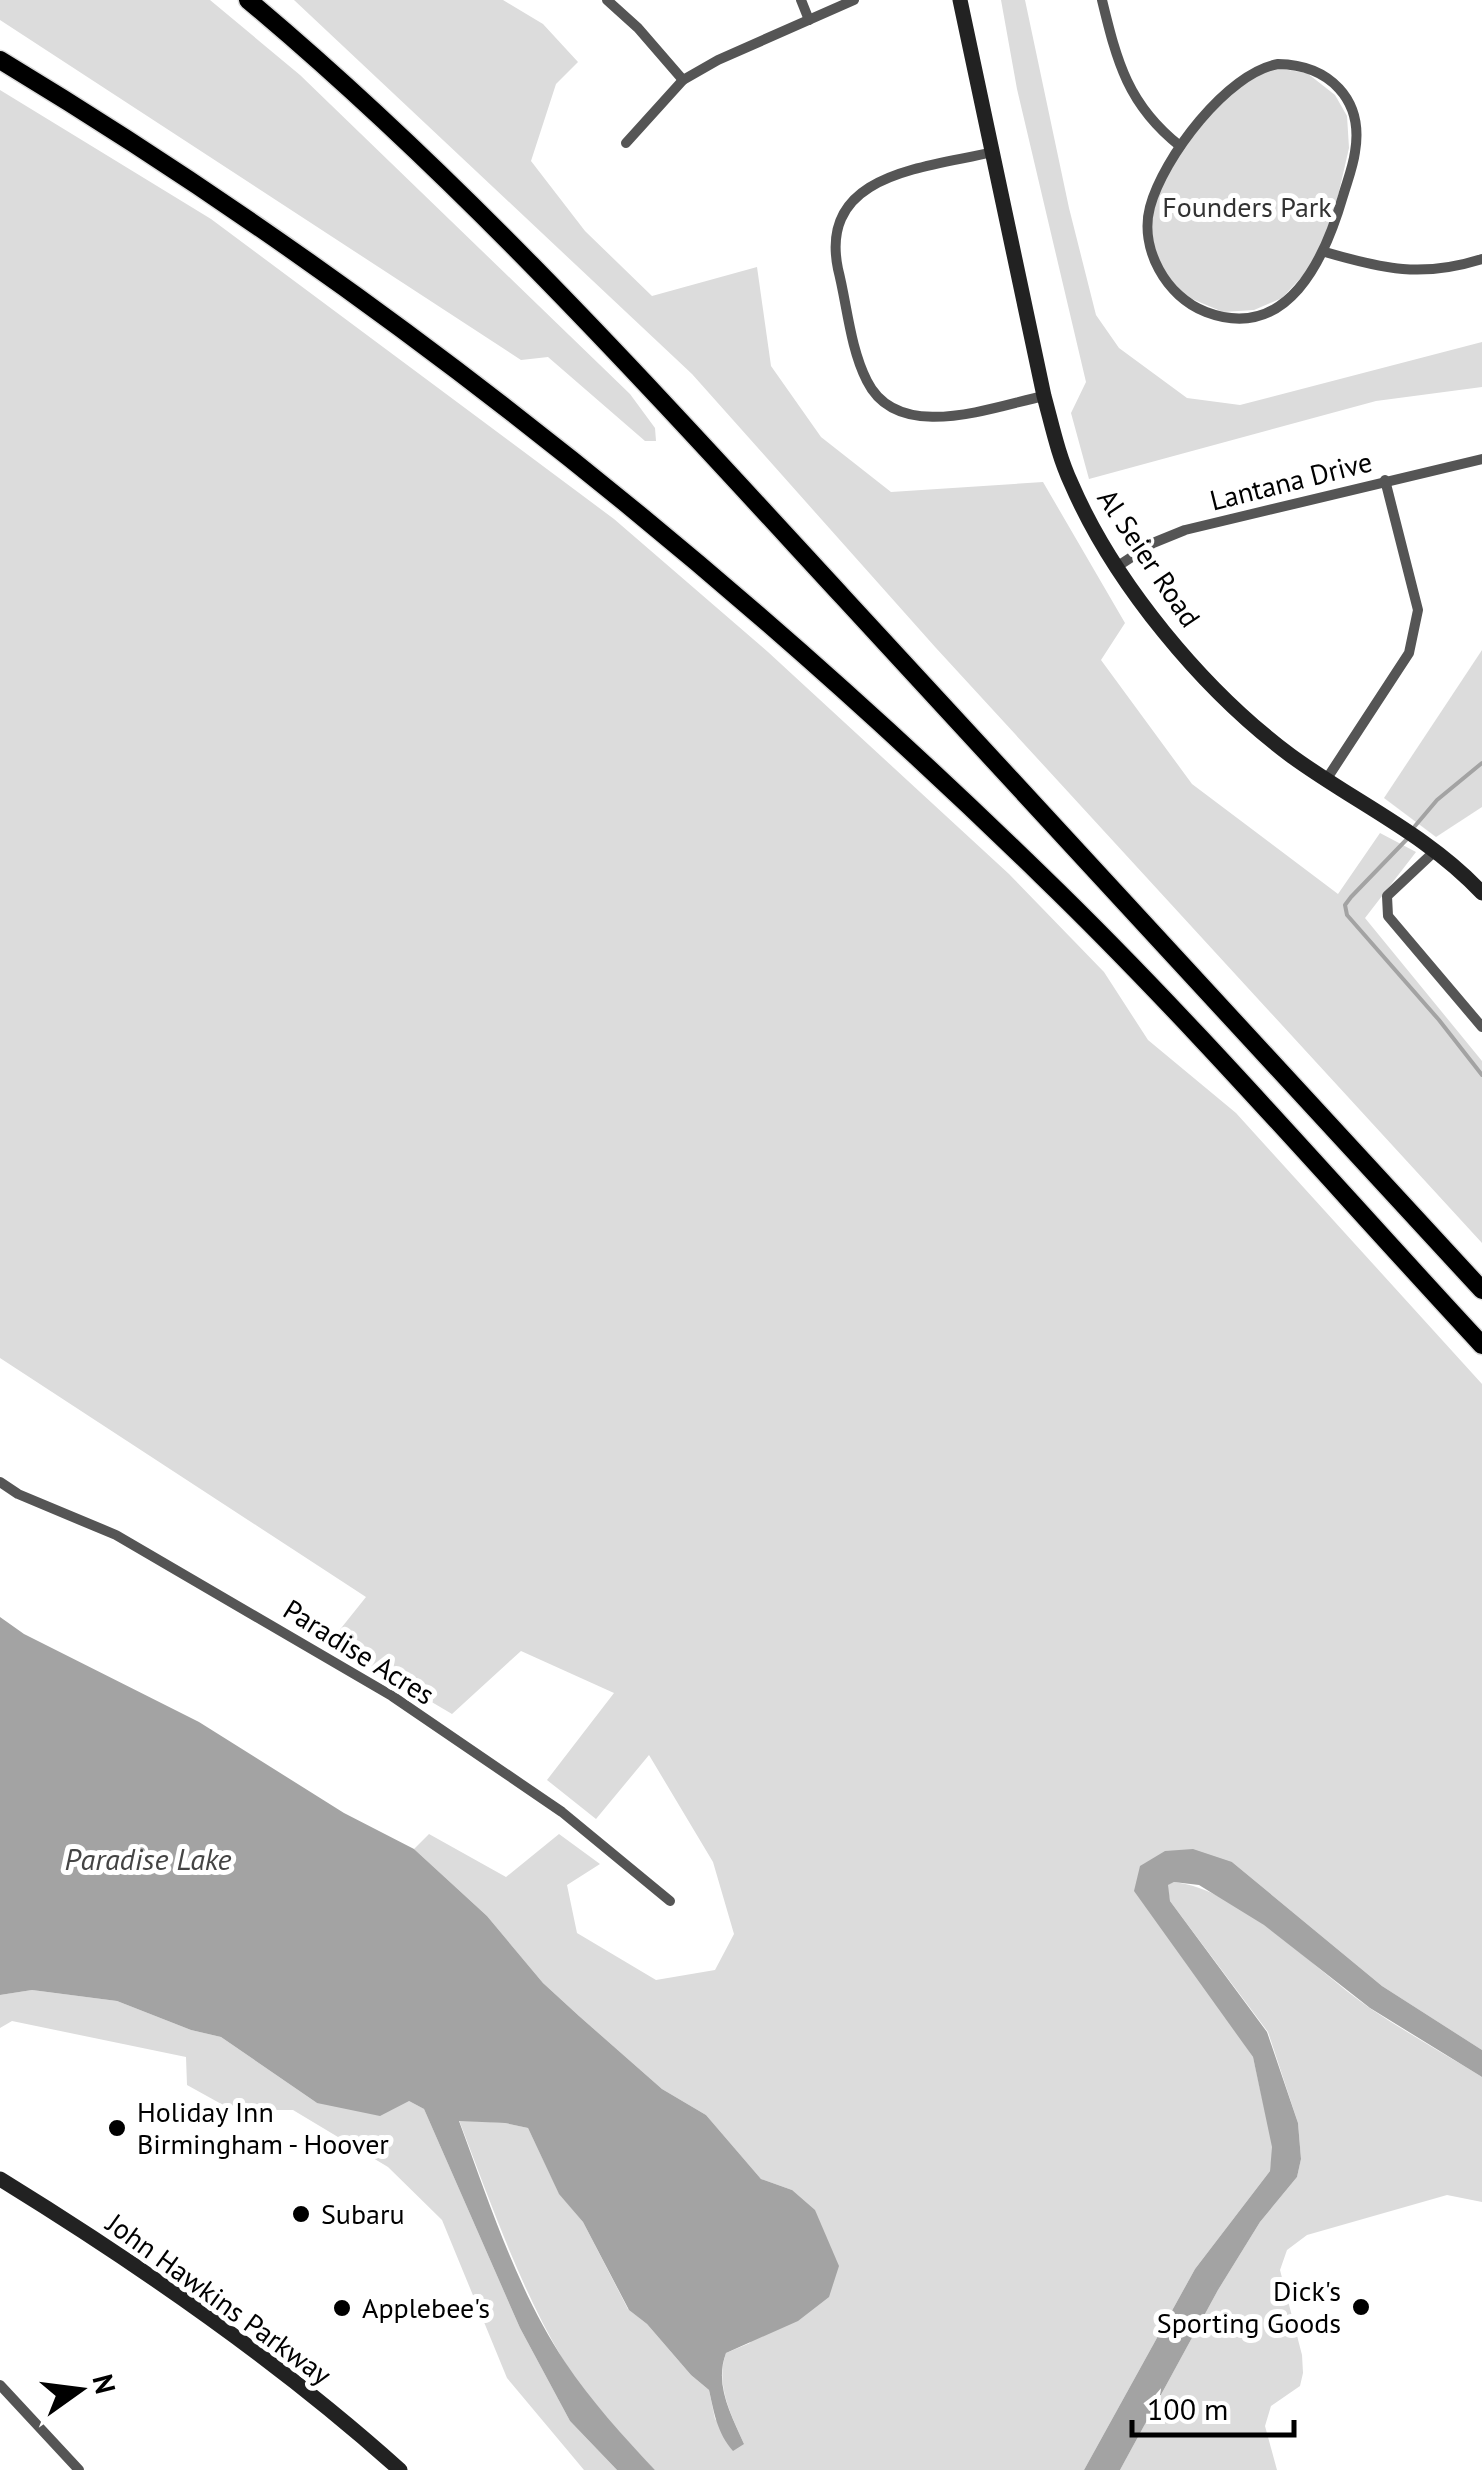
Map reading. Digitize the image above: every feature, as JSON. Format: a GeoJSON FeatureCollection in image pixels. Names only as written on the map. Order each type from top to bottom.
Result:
{"type":"FeatureCollection","features":[{"type":"Feature","properties":{"kind":"highway"},"geometry":{"type":"LineString","coordinates":[[248,0],[313,54],[500,232],[651,389],[1482,1290]]}},
{"type":"Feature","properties":{"kind":"highway"},"geometry":{"type":"LineString","coordinates":[[0,60],[257,226],[370,307],[538,433],[704,569],[1042,876],[1182,1020],[1482,1345]]}},
{"type":"Feature","properties":{"kind":"street"},"geometry":{"type":"LineString","coordinates":[[607,0],[638,28],[683,80]]}},
{"type":"Feature","properties":{"kind":"street"},"geometry":{"type":"LineString","coordinates":[[801,0],[809,20]]}},
{"type":"Feature","properties":{"kind":"street"},"geometry":{"type":"LineString","coordinates":[[626,143],[683,80],[718,60],[854,0]]}},
{"type":"Feature","properties":{"kind":"street","name":"Al Seier Road"},"geometry":{"type":"LineString","coordinates":[[960,0],[1044,396],[1069,480],[1083,510],[1163,629],[1203,675],[1264,733],[1326,780],[1436,850],[1482,893]]}},
{"type":"Feature","properties":{"kind":"street"},"geometry":{"type":"LineString","coordinates":[[1102,0],[1120,69],[1138,104],[1180,146]]}},
{"type":"Feature","properties":{"kind":"street"},"geometry":{"type":"LineString","coordinates":[[1294,64],[1327,76],[1348,102],[1356,136],[1325,252],[1299,292],[1269,311],[1237,317],[1196,307],[1164,280],[1148,238],[1150,208],[1180,146],[1232,87],[1264,66],[1294,64]]}},
{"type":"Feature","properties":{"kind":"street"},"geometry":{"type":"LineString","coordinates":[[994,152],[891,176],[864,190],[845,210],[839,224],[835,252],[838,268],[865,378],[888,404],[911,416],[941,418],[1044,396]]}},
{"type":"Feature","properties":{"kind":"street"},"geometry":{"type":"LineString","coordinates":[[1325,252],[1412,272],[1461,266],[1482,259]]}},
{"type":"Feature","properties":{"kind":"street","name":"Lantana Drive"},"geometry":{"type":"LineString","coordinates":[[1118,566],[1153,542],[1185,530],[1482,459]]}},
{"type":"Feature","properties":{"kind":"street"},"geometry":{"type":"LineString","coordinates":[[1326,780],[1409,654],[1418,610],[1385,480]]}},
{"type":"Feature","properties":{"kind":"street"},"geometry":{"type":"LineString","coordinates":[[1436,850],[1387,896],[1388,916],[1482,1027]]}},
{"type":"Feature","properties":{"kind":"street","name":"Paradise Acres"},"geometry":{"type":"LineString","coordinates":[[0,1482],[18,1494],[116,1535],[392,1696],[562,1812],[670,1902]]}},
{"type":"Feature","properties":{"kind":"street","name":"John Hawkins Parkway"},"geometry":{"type":"LineString","coordinates":[[0,2180],[84,2231],[258,2356],[396,2469]]}},
{"type":"Feature","properties":{"kind":"street"},"geometry":{"type":"LineString","coordinates":[[0,2385],[79,2470]]}},
{"type":"Feature","properties":{"kind":"green space"},"geometry":{"type":"Polygon","coordinates":[[[0,0],[210,0],[300,75],[630,394],[655,428],[656,441],[645,441],[548,357],[521,360],[0,20],[0,0]]]}},
{"type":"Feature","properties":{"kind":"green space"},"geometry":{"type":"Polygon","coordinates":[[[294,0],[503,0],[543,24],[578,62],[556,84],[531,161],[585,231],[652,296],[757,267],[771,366],[821,437],[891,492],[1043,482],[1125,623],[1101,660],[1192,784],[1338,894],[1380,833],[1416,852],[1365,918],[1482,1061],[1482,1243],[936,648],[692,374],[294,0]]]}},
{"type":"Feature","properties":{"kind":"green space"},"geometry":{"type":"Polygon","coordinates":[[[1001,0],[1025,0],[1096,315],[1119,348],[1187,398],[1240,405],[1482,342],[1482,387],[1376,401],[1089,479],[1071,413],[1086,382],[1017,89],[1001,0]]]}},
{"type":"Feature","properties":{"kind":"green space","name":"Founders Park"},"geometry":{"type":"Polygon","coordinates":[[[1276,68],[1307,73],[1335,95],[1347,116],[1349,148],[1325,252],[1282,298],[1254,310],[1223,312],[1185,296],[1165,273],[1149,240],[1152,208],[1181,145],[1246,78],[1276,68]]]}},
{"type":"Feature","properties":{"kind":"green space"},"geometry":{"type":"Polygon","coordinates":[[[0,90],[211,219],[614,519],[768,652],[1009,874],[1104,972],[1148,1040],[1236,1113],[1482,1384],[1482,2050],[1382,1986],[1232,1862],[1140,1866],[1224,2014],[1253,2057],[1273,2147],[1270,2171],[1195,2269],[1084,2470],[655,2470],[594,2402],[546,2330],[518,2271],[459,2120],[528,2128],[559,2193],[583,2222],[628,2309],[709,2390],[715,2419],[744,2444],[726,2399],[723,2365],[726,2353],[750,2343],[792,2190],[761,2179],[706,2115],[662,2089],[579,2016],[543,1983],[487,1916],[414,1849],[429,1834],[506,1877],[559,1834],[600,1864],[567,1885],[577,1933],[656,1980],[715,1970],[734,1934],[713,1862],[649,1755],[596,1819],[547,1780],[614,1693],[521,1651],[452,1714],[330,1642],[366,1597],[0,1358],[0,90]]]}},
{"type":"Feature","properties":{"kind":"green space"},"geometry":{"type":"Polygon","coordinates":[[[1482,650],[1482,807],[1436,837],[1384,798],[1482,650]]]}},
{"type":"Feature","properties":{"kind":"green space"},"geometry":{"type":"Polygon","coordinates":[[[1174,1882],[1200,1888],[1251,1915],[1371,2009],[1482,2077],[1482,2202],[1447,2195],[1307,2235],[1287,2250],[1280,2270],[1303,2373],[1300,2386],[1271,2406],[1265,2426],[1277,2470],[1120,2470],[1218,2290],[1260,2222],[1297,2177],[1301,2159],[1298,2123],[1268,2032],[1170,1901],[1167,1885],[1174,1882]]]}},
{"type":"Feature","properties":{"kind":"green space"},"geometry":{"type":"Polygon","coordinates":[[[32,1990],[117,2001],[191,2030],[221,2037],[317,2103],[409,2101],[424,2109],[520,2328],[570,2421],[617,2470],[584,2470],[507,2378],[442,2220],[388,2167],[293,2110],[274,2110],[259,2125],[187,2085],[186,2057],[12,2021],[0,2028],[0,1995],[32,1990]]]}},
{"type":"Feature","properties":{"kind":"water","name":"Paradise Lake"},"geometry":{"type":"Polygon","coordinates":[[[0,1617],[24,1634],[199,1722],[344,1813],[414,1849],[487,1916],[543,1983],[579,2016],[662,2089],[706,2115],[761,2179],[792,2190],[815,2210],[839,2266],[829,2297],[798,2321],[726,2353],[723,2388],[744,2444],[733,2451],[720,2430],[709,2390],[629,2310],[583,2222],[559,2194],[528,2128],[459,2121],[505,2245],[548,2334],[586,2391],[655,2470],[617,2470],[570,2421],[520,2328],[424,2109],[409,2101],[380,2116],[317,2103],[221,2037],[191,2030],[117,2001],[32,1990],[0,1995],[0,1617]]]}},
{"type":"Feature","properties":{"kind":"water"},"geometry":{"type":"Polygon","coordinates":[[[1193,1849],[1232,1862],[1382,1986],[1482,2050],[1482,2077],[1370,2008],[1264,1925],[1199,1885],[1168,1885],[1170,1901],[1267,2032],[1298,2123],[1301,2159],[1297,2177],[1260,2222],[1218,2290],[1120,2470],[1084,2470],[1195,2269],[1270,2171],[1272,2147],[1253,2057],[1134,1891],[1140,1866],[1165,1851],[1193,1849]]]}},
{"type":"Feature","properties":{"kind":"waterway"},"geometry":{"type":"LineString","coordinates":[[1415,826],[1437,800],[1482,763]]}},
{"type":"Feature","properties":{"kind":"waterway"},"geometry":{"type":"LineString","coordinates":[[1408,838],[1351,897],[1345,905],[1347,915],[1482,1075]]}},
{"type":"Feature","properties":{"kind":"place","name":"Holiday Inn Birmingham - Hoover"},"geometry":{"type":"Point","coordinates":[117,2128]}},
{"type":"Feature","properties":{"kind":"place","name":"Subaru"},"geometry":{"type":"Point","coordinates":[301,2214]}},
{"type":"Feature","properties":{"kind":"place","name":"Dick's Sporting Goods"},"geometry":{"type":"Point","coordinates":[1361,2307]}},
{"type":"Feature","properties":{"kind":"place","name":"Applebee's"},"geometry":{"type":"Point","coordinates":[342,2308]}}]}
